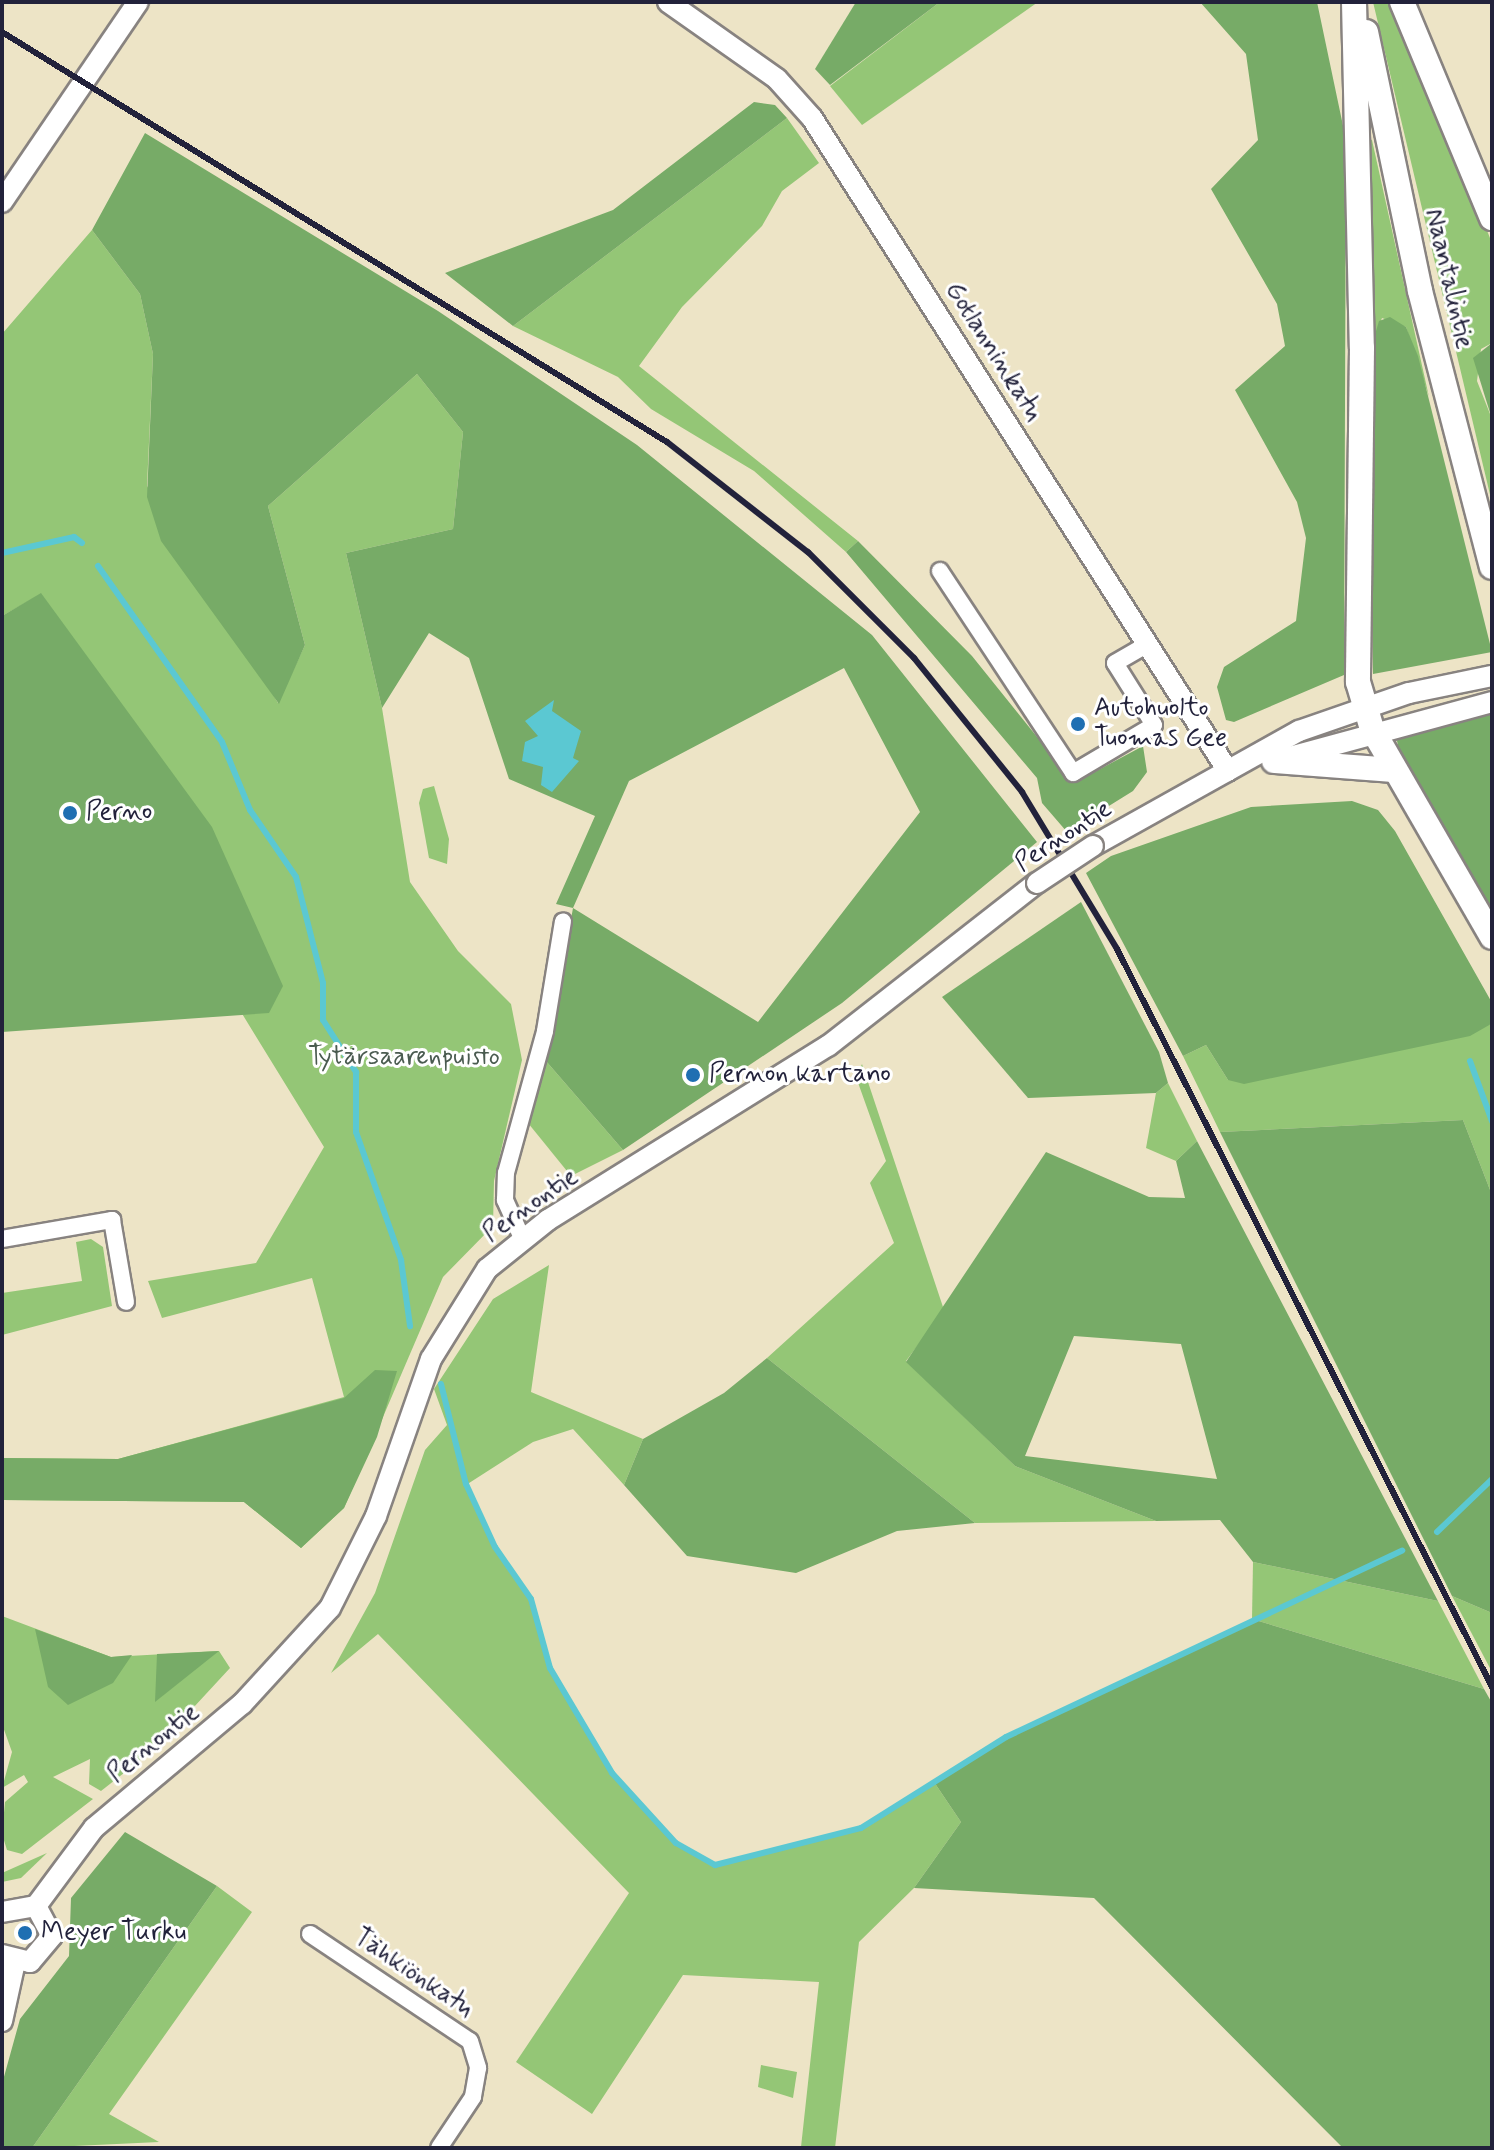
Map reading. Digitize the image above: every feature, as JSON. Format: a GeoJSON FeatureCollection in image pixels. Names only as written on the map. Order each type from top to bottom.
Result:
{"type":"FeatureCollection","features":[{"type":"Feature","properties":{"kind":"main road","name":"Naantalintie"},"geometry":{"type":"LineString","coordinates":[[1357,2],[1420,291],[1492,567]]}},
{"type":"Feature","properties":{"kind":"main road"},"geometry":{"type":"LineString","coordinates":[[1357,2],[1368,718],[1492,937]]}},
{"type":"Feature","properties":{"kind":"main road"},"geometry":{"type":"LineString","coordinates":[[1402,2],[1492,218]]}},
{"type":"Feature","properties":{"kind":"main road"},"geometry":{"type":"LineString","coordinates":[[1274,761],[1395,770]]}},
{"type":"Feature","properties":{"kind":"street"},"geometry":{"type":"LineString","coordinates":[[2,202],[138,2]]}},
{"type":"Feature","properties":{"kind":"street","name":"Gotlanninkatu"},"geometry":{"type":"LineString","coordinates":[[668,2],[777,79],[812,118],[1228,771]]}},
{"type":"Feature","properties":{"kind":"street"},"geometry":{"type":"LineString","coordinates":[[940,571],[1073,773],[1154,725],[1115,663],[1148,644]]}},
{"type":"Feature","properties":{"kind":"street","name":"Pernontie"},"geometry":{"type":"LineString","coordinates":[[1228,771],[1274,761],[1368,718],[1468,680],[1492,676]]}},
{"type":"Feature","properties":{"kind":"street","name":"Pernontie"},"geometry":{"type":"LineString","coordinates":[[36,1906],[94,1828],[251,1696],[330,1608],[376,1516],[431,1359],[475,1286],[522,1238],[828,1046],[1037,883],[1093,846],[1228,771],[1259,750],[1368,718],[1482,703]]}},
{"type":"Feature","properties":{"kind":"street"},"geometry":{"type":"LineString","coordinates":[[522,1238],[505,1200],[506,1173],[545,1031],[563,921]]}},
{"type":"Feature","properties":{"kind":"street"},"geometry":{"type":"LineString","coordinates":[[2,1239],[112,1220],[126,1302]]}},
{"type":"Feature","properties":{"kind":"street"},"geometry":{"type":"LineString","coordinates":[[2,1912],[36,1906],[52,1927],[50,1945],[39,1959],[9,1959],[2,2021]]}},
{"type":"Feature","properties":{"kind":"street","name":"Tähkiönkatu"},"geometry":{"type":"LineString","coordinates":[[310,1934],[470,2041],[478,2068],[473,2097],[439,2148]]}},
{"type":"Feature","properties":{"kind":"green space"},"geometry":{"type":"Polygon","coordinates":[[[856,2],[940,2],[830,85],[815,69],[856,2]]]}},
{"type":"Feature","properties":{"kind":"green space"},"geometry":{"type":"Polygon","coordinates":[[[940,2],[1038,2],[862,125],[830,86],[940,2]]]}},
{"type":"Feature","properties":{"kind":"green space"},"geometry":{"type":"Polygon","coordinates":[[[1200,2],[1317,2],[1346,140],[1344,675],[1234,722],[1226,720],[1217,687],[1224,667],[1296,621],[1306,538],[1297,502],[1235,390],[1285,346],[1277,304],[1211,189],[1258,140],[1246,54],[1200,2]]]}},
{"type":"Feature","properties":{"kind":"green space"},"geometry":{"type":"Polygon","coordinates":[[[1373,2],[1395,2],[1492,243],[1492,343],[1481,349],[1477,381],[1492,419],[1492,503],[1373,2]]]}},
{"type":"Feature","properties":{"kind":"green space"},"geometry":{"type":"Polygon","coordinates":[[[754,102],[775,105],[787,118],[513,326],[445,273],[613,210],[754,102]]]}},
{"type":"Feature","properties":{"kind":"green space"},"geometry":{"type":"Polygon","coordinates":[[[787,118],[819,163],[782,191],[762,226],[682,307],[639,366],[858,541],[846,552],[754,471],[651,409],[618,377],[513,326],[787,118]]]}},
{"type":"Feature","properties":{"kind":"green space"},"geometry":{"type":"Polygon","coordinates":[[[145,133],[438,311],[637,445],[872,635],[1037,842],[842,1003],[623,1150],[546,1061],[573,908],[556,904],[595,816],[509,779],[469,658],[429,633],[382,708],[346,553],[453,529],[463,432],[417,374],[268,506],[305,645],[279,704],[161,541],[147,497],[153,354],[140,294],[92,230],[145,133]],[[844,668],[629,781],[573,908],[758,1022],[920,812],[844,668]]]}},
{"type":"Feature","properties":{"kind":"green space"},"geometry":{"type":"Polygon","coordinates":[[[1368,139],[1372,140],[1429,397],[1406,327],[1382,318],[1371,348],[1368,139]]]}},
{"type":"Feature","properties":{"kind":"green space","name":"Tytärsaarenpuisto"},"geometry":{"type":"Polygon","coordinates":[[[92,230],[140,294],[153,354],[147,486],[278,703],[305,645],[268,506],[417,374],[463,432],[453,529],[346,553],[382,708],[410,882],[458,951],[511,1004],[522,1060],[494,1181],[493,1226],[443,1277],[344,1508],[301,1548],[244,1502],[2,1500],[2,1458],[118,1459],[344,1397],[312,1278],[162,1318],[148,1281],[256,1263],[324,1147],[241,1012],[269,1013],[41,594],[2,616],[2,334],[92,230]]]}},
{"type":"Feature","properties":{"kind":"green space"},"geometry":{"type":"Polygon","coordinates":[[[1390,317],[1406,327],[1418,356],[1492,652],[1373,674],[1371,348],[1379,321],[1390,317]]]}},
{"type":"Feature","properties":{"kind":"green space"},"geometry":{"type":"Polygon","coordinates":[[[1492,343],[1492,419],[1473,358],[1492,343]]]}},
{"type":"Feature","properties":{"kind":"green space"},"geometry":{"type":"Polygon","coordinates":[[[858,541],[972,656],[1074,783],[1143,746],[1147,772],[1133,791],[1067,832],[1042,803],[1037,778],[846,552],[858,541]]]}},
{"type":"Feature","properties":{"kind":"green space"},"geometry":{"type":"Polygon","coordinates":[[[41,593],[212,827],[283,986],[269,1013],[2,1032],[2,616],[41,593]]]}},
{"type":"Feature","properties":{"kind":"green space"},"geometry":{"type":"Polygon","coordinates":[[[1492,712],[1492,922],[1402,763],[1397,741],[1400,732],[1492,712]]]}},
{"type":"Feature","properties":{"kind":"green space"},"geometry":{"type":"Polygon","coordinates":[[[434,786],[449,839],[447,864],[429,858],[419,803],[423,789],[434,786]]]}},
{"type":"Feature","properties":{"kind":"green space"},"geometry":{"type":"Polygon","coordinates":[[[1352,801],[1378,810],[1395,831],[1491,1001],[1491,1024],[1470,1036],[1244,1084],[1228,1080],[1206,1045],[1183,1056],[1086,873],[1111,856],[1251,807],[1352,801]]]}},
{"type":"Feature","properties":{"kind":"green space"},"geometry":{"type":"Polygon","coordinates":[[[1081,902],[1159,1052],[1168,1083],[1156,1093],[1028,1098],[942,997],[1081,902]]]}},
{"type":"Feature","properties":{"kind":"green space"},"geometry":{"type":"Polygon","coordinates":[[[1491,1001],[1492,1195],[1463,1120],[1220,1132],[1183,1056],[1206,1045],[1228,1080],[1491,1024],[1491,1001]]]}},
{"type":"Feature","properties":{"kind":"green space"},"geometry":{"type":"Polygon","coordinates":[[[546,1061],[623,1150],[571,1176],[528,1123],[546,1061]]]}},
{"type":"Feature","properties":{"kind":"green space"},"geometry":{"type":"Polygon","coordinates":[[[862,1064],[944,1310],[906,1361],[1015,1466],[1156,1521],[975,1523],[767,1358],[894,1243],[870,1183],[886,1161],[856,1077],[862,1064]]]}},
{"type":"Feature","properties":{"kind":"green space"},"geometry":{"type":"Polygon","coordinates":[[[1168,1083],[1197,1141],[1176,1161],[1146,1148],[1156,1093],[1168,1083]]]}},
{"type":"Feature","properties":{"kind":"green space"},"geometry":{"type":"Polygon","coordinates":[[[1463,1120],[1492,1195],[1492,1613],[1452,1596],[1220,1132],[1463,1120]]]}},
{"type":"Feature","properties":{"kind":"green space"},"geometry":{"type":"Polygon","coordinates":[[[1197,1141],[1438,1601],[1253,1562],[1220,1520],[1156,1521],[1015,1466],[906,1362],[1046,1152],[1149,1197],[1185,1198],[1176,1161],[1197,1141]],[[1074,1336],[1025,1456],[1217,1479],[1181,1344],[1074,1336]]]}},
{"type":"Feature","properties":{"kind":"green space"},"geometry":{"type":"Polygon","coordinates":[[[91,1239],[103,1247],[112,1306],[2,1335],[2,1293],[82,1281],[76,1242],[91,1239]]]}},
{"type":"Feature","properties":{"kind":"green space"},"geometry":{"type":"Polygon","coordinates":[[[549,1265],[531,1392],[643,1439],[624,1485],[573,1429],[533,1442],[466,1485],[495,1547],[531,1599],[550,1668],[612,1773],[676,1843],[715,1865],[861,1828],[934,1782],[961,1822],[914,1888],[859,1942],[835,2148],[801,2147],[819,1982],[683,1975],[592,2114],[516,2062],[629,1893],[378,1634],[331,1673],[375,1593],[425,1450],[447,1425],[434,1389],[493,1299],[549,1265]]]}},
{"type":"Feature","properties":{"kind":"green space"},"geometry":{"type":"Polygon","coordinates":[[[767,1358],[975,1523],[897,1531],[796,1573],[687,1556],[624,1485],[643,1439],[724,1393],[767,1358]]]}},
{"type":"Feature","properties":{"kind":"green space"},"geometry":{"type":"Polygon","coordinates":[[[375,1370],[397,1371],[377,1437],[344,1508],[301,1548],[244,1502],[2,1500],[2,1458],[118,1459],[344,1398],[375,1370]]]}},
{"type":"Feature","properties":{"kind":"green space"},"geometry":{"type":"Polygon","coordinates":[[[1253,1562],[1438,1601],[1484,1689],[1252,1619],[1253,1562]]]}},
{"type":"Feature","properties":{"kind":"green space"},"geometry":{"type":"Polygon","coordinates":[[[1452,1596],[1492,1613],[1492,1672],[1452,1596]]]}},
{"type":"Feature","properties":{"kind":"green space"},"geometry":{"type":"Polygon","coordinates":[[[2,1616],[111,1657],[219,1651],[230,1668],[157,1747],[101,1791],[89,1784],[90,1759],[53,1777],[93,1799],[22,1854],[7,1850],[2,1834],[5,1802],[28,1782],[24,1775],[2,1788],[12,1752],[2,1724],[2,1616]]]}},
{"type":"Feature","properties":{"kind":"green space"},"geometry":{"type":"Polygon","coordinates":[[[1252,1619],[1484,1689],[1492,1703],[1492,2148],[1343,2148],[1094,1898],[914,1888],[961,1822],[934,1782],[1006,1737],[1252,1619]]]}},
{"type":"Feature","properties":{"kind":"green space"},"geometry":{"type":"Polygon","coordinates":[[[35,1629],[111,1657],[132,1655],[113,1683],[68,1705],[48,1687],[35,1629]]]}},
{"type":"Feature","properties":{"kind":"green space"},"geometry":{"type":"Polygon","coordinates":[[[219,1651],[155,1702],[157,1654],[219,1651]]]}},
{"type":"Feature","properties":{"kind":"green space"},"geometry":{"type":"Polygon","coordinates":[[[125,1832],[217,1886],[32,2148],[2,2148],[2,2084],[20,2019],[69,1956],[71,1898],[125,1832]]]}},
{"type":"Feature","properties":{"kind":"green space"},"geometry":{"type":"Polygon","coordinates":[[[47,1853],[21,1878],[2,1882],[2,1873],[47,1853]]]}},
{"type":"Feature","properties":{"kind":"green space"},"geometry":{"type":"Polygon","coordinates":[[[217,1886],[252,1912],[109,2114],[159,2142],[32,2148],[217,1886]]]}},
{"type":"Feature","properties":{"kind":"green space"},"geometry":{"type":"Polygon","coordinates":[[[761,2065],[797,2072],[793,2098],[758,2087],[761,2065]]]}},
{"type":"Feature","properties":{"kind":"water"},"geometry":{"type":"Polygon","coordinates":[[[554,700],[552,711],[581,731],[573,758],[579,761],[552,792],[541,785],[543,767],[522,761],[525,742],[538,736],[525,721],[554,700]]]}},
{"type":"Feature","properties":{"kind":"waterway"},"geometry":{"type":"LineString","coordinates":[[2,553],[74,537],[82,543]]}},
{"type":"Feature","properties":{"kind":"waterway"},"geometry":{"type":"LineString","coordinates":[[98,566],[222,742],[250,810],[296,877],[323,983],[323,1020],[356,1072],[356,1132],[401,1260],[410,1326]]}},
{"type":"Feature","properties":{"kind":"waterway"},"geometry":{"type":"LineString","coordinates":[[1470,1061],[1492,1121]]}},
{"type":"Feature","properties":{"kind":"waterway"},"geometry":{"type":"LineString","coordinates":[[441,1384],[466,1484],[495,1547],[531,1599],[550,1668],[612,1773],[676,1843],[715,1865],[861,1828],[1006,1737],[1402,1551]]}},
{"type":"Feature","properties":{"kind":"waterway"},"geometry":{"type":"LineString","coordinates":[[1437,1532],[1492,1479]]}},
{"type":"Feature","properties":{"kind":"railway"},"geometry":{"type":"LineString","coordinates":[[2,32],[667,442],[808,552],[914,658],[1022,792],[1117,949],[1492,1687]]}},
{"type":"Feature","properties":{"kind":"place","name":"Autohuolto Tuomas Gee"},"geometry":{"type":"Point","coordinates":[1078,724]}},
{"type":"Feature","properties":{"kind":"place","name":"Perno"},"geometry":{"type":"Point","coordinates":[70,813]}},
{"type":"Feature","properties":{"kind":"place","name":"Pernon kartano"},"geometry":{"type":"Point","coordinates":[693,1075]}},
{"type":"Feature","properties":{"kind":"place","name":"Meyer Turku"},"geometry":{"type":"Point","coordinates":[25,1933]}}]}
